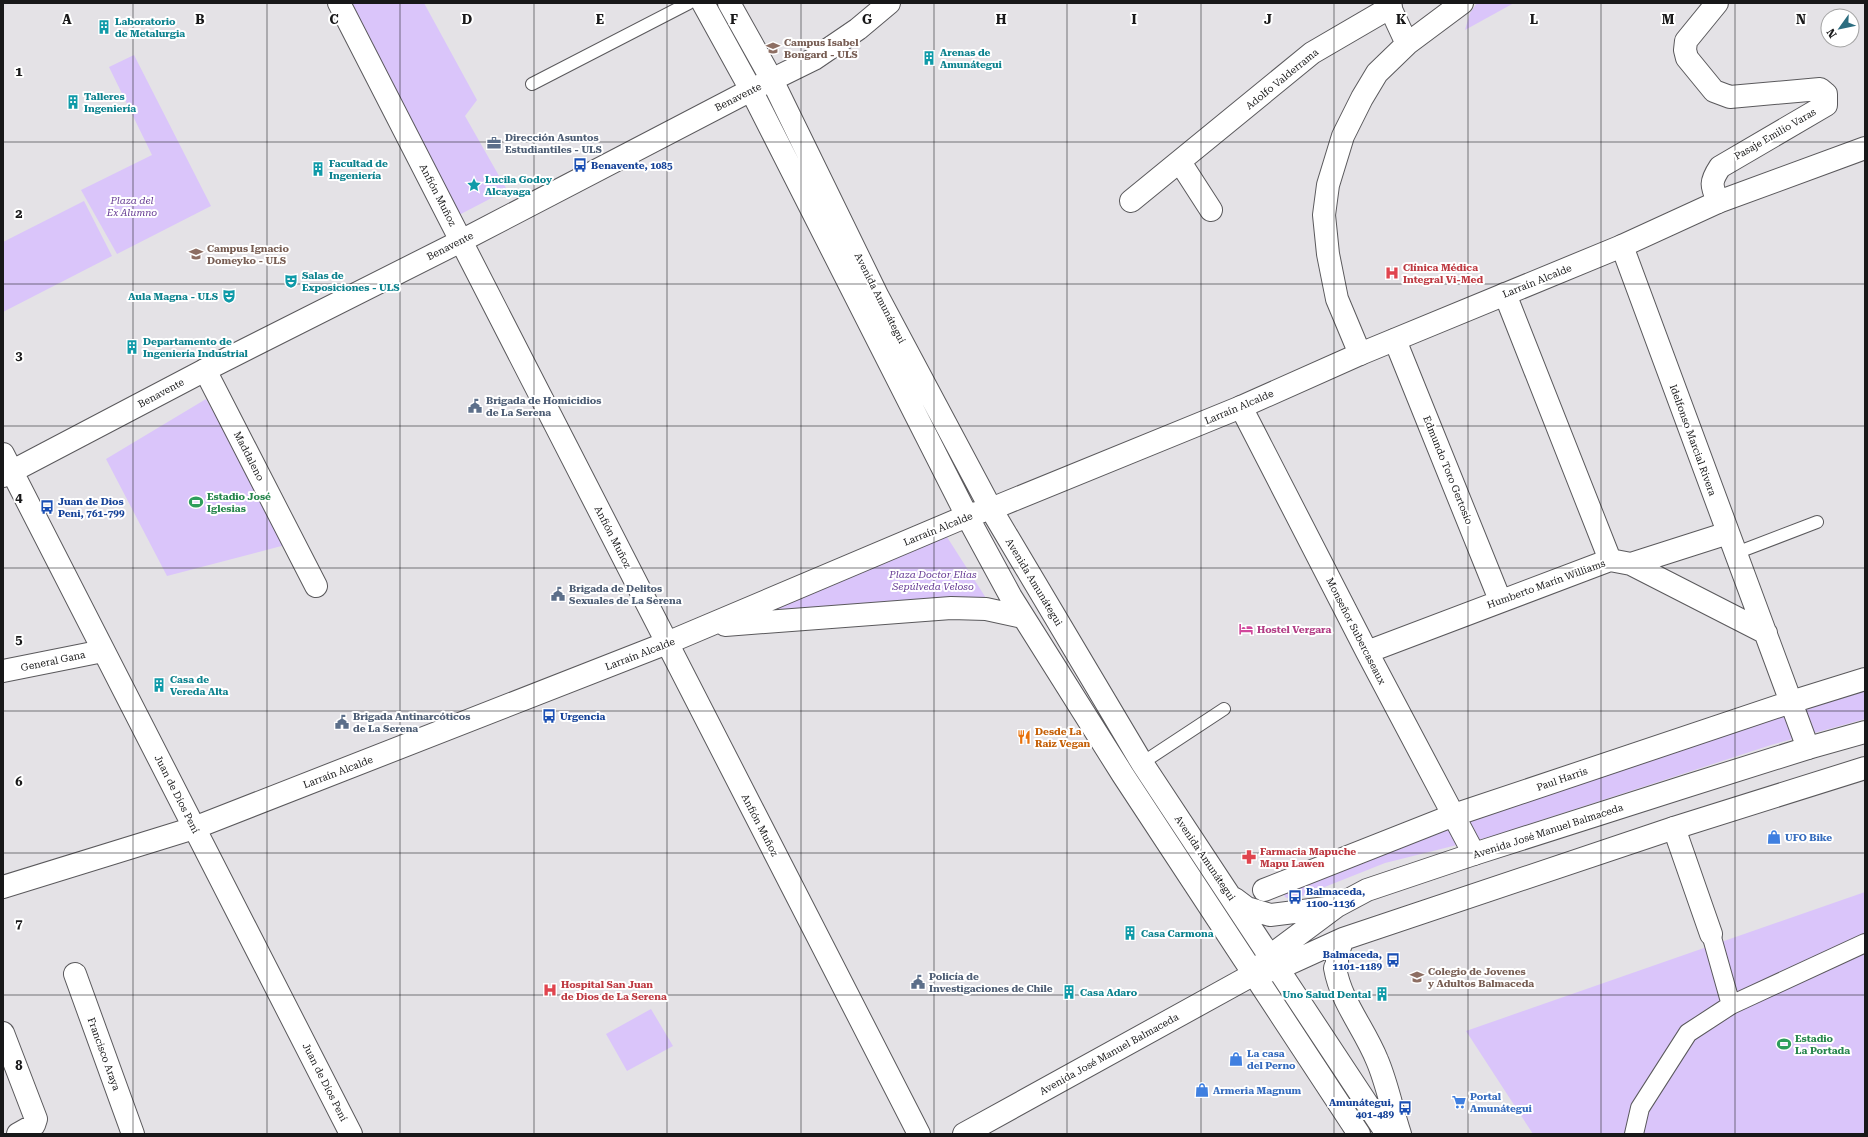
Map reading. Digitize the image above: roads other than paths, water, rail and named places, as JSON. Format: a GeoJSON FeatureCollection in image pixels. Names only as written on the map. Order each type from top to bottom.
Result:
{"type":"FeatureCollection","features":[{"type":"Feature","properties":{"kind":"main road","name":"Anfión Muñoz"},"geometry":{"type":"LineString","coordinates":[[339,3],[919,1134]]}},
{"type":"Feature","properties":{"kind":"main road"},"geometry":{"type":"LineString","coordinates":[[703,3],[751,90],[967,516],[1023,617],[1123,776],[1359,1134]]}},
{"type":"Feature","properties":{"kind":"main road","name":"Avenida Amunátegui"},"geometry":{"type":"LineString","coordinates":[[729,3],[772,80],[878,297],[991,509],[1142,763],[1387,1134]]}},
{"type":"Feature","properties":{"kind":"main road","name":"Benavente"},"geometry":{"type":"LineString","coordinates":[[6,467],[205,370],[461,241],[751,90],[814,59],[858,30],[889,3]]}},
{"type":"Feature","properties":{"kind":"main road"},"geometry":{"type":"LineString","coordinates":[[1360,354],[1337,299],[1328,254],[1324,215],[1328,185],[1343,136],[1362,98],[1377,73],[1407,44],[1462,3]]}},
{"type":"Feature","properties":{"kind":"main road","name":"Pasaje Emilio Varas"},"geometry":{"type":"LineString","coordinates":[[1717,3],[1686,41],[1685,50],[1687,58],[1714,91],[1730,97],[1820,89],[1826,94],[1826,104],[1720,167],[1712,179],[1713,189],[1718,202]]}},
{"type":"Feature","properties":{"kind":"main road"},"geometry":{"type":"LineString","coordinates":[[1390,5],[1407,44]]}},
{"type":"Feature","properties":{"kind":"main road","name":"Adolfo Valderrama"},"geometry":{"type":"LineString","coordinates":[[1131,201],[1312,53],[1390,5]]}},
{"type":"Feature","properties":{"kind":"main road","name":"Larraín Alcalde"},"geometry":{"type":"LineString","coordinates":[[3,888],[194,828],[708,627],[967,516],[991,509],[1241,407],[1360,354],[1622,246],[1718,202],[1865,148]]}},
{"type":"Feature","properties":{"kind":"main road"},"geometry":{"type":"LineString","coordinates":[[1180,162],[1211,210]]}},
{"type":"Feature","properties":{"kind":"main road","name":"Idelfonso Marcial Rivera"},"geometry":{"type":"LineString","coordinates":[[1622,246],[1808,748]]}},
{"type":"Feature","properties":{"kind":"main road"},"geometry":{"type":"LineString","coordinates":[[1505,294],[1610,560]]}},
{"type":"Feature","properties":{"kind":"main road","name":"Edmundo Toro Gertosio"},"geometry":{"type":"LineString","coordinates":[[1395,340],[1500,600]]}},
{"type":"Feature","properties":{"kind":"main road","name":"Maddaleno"},"geometry":{"type":"LineString","coordinates":[[205,370],[316,586]]}},
{"type":"Feature","properties":{"kind":"main road","name":"Monseñor Subercaseaux"},"geometry":{"type":"LineString","coordinates":[[1241,407],[1367,652],[1474,854]]}},
{"type":"Feature","properties":{"kind":"main road","name":"Juan de Dios Pení"},"geometry":{"type":"LineString","coordinates":[[6,467],[103,651],[352,1134]]}},
{"type":"Feature","properties":{"kind":"main road","name":"Humberto Marín Williams"},"geometry":{"type":"LineString","coordinates":[[1367,652],[1500,600],[1610,560],[1631,564],[1728,533]]}},
{"type":"Feature","properties":{"kind":"main road"},"geometry":{"type":"LineString","coordinates":[[1631,564],[1766,633]]}},
{"type":"Feature","properties":{"kind":"main road"},"geometry":{"type":"LineString","coordinates":[[708,627],[951,608],[986,609],[1023,617]]}},
{"type":"Feature","properties":{"kind":"main road","name":"General Gana"},"geometry":{"type":"LineString","coordinates":[[3,672],[103,651]]}},
{"type":"Feature","properties":{"kind":"main road","name":"Paul Harris"},"geometry":{"type":"LineString","coordinates":[[1264,890],[1454,815],[1791,702],[1865,679]]}},
{"type":"Feature","properties":{"kind":"main road","name":"Avenida José Manuel Balmaceda"},"geometry":{"type":"LineString","coordinates":[[964,1134],[1274,962],[1337,906],[1367,890],[1474,854],[1808,748],[1865,732]]}},
{"type":"Feature","properties":{"kind":"main road","name":"Avenida José Manuel Balmaceda"},"geometry":{"type":"LineString","coordinates":[[1274,962],[1674,828],[1865,768]]}},
{"type":"Feature","properties":{"kind":"main road"},"geometry":{"type":"LineString","coordinates":[[1674,828],[1711,934]]}},
{"type":"Feature","properties":{"kind":"main road"},"geometry":{"type":"LineString","coordinates":[[1231,896],[1247,908],[1270,915],[1337,906]]}},
{"type":"Feature","properties":{"kind":"main road"},"geometry":{"type":"LineString","coordinates":[[1343,939],[1337,955],[1338,964],[1335,968],[1337,981],[1352,1015],[1378,1061],[1400,1134]]}},
{"type":"Feature","properties":{"kind":"main road","name":"Francisco Araya"},"geometry":{"type":"LineString","coordinates":[[75,974],[132,1134]]}},
{"type":"Feature","properties":{"kind":"main road"},"geometry":{"type":"LineString","coordinates":[[3,1033],[36,1119],[34,1125],[18,1134]]}},
{"type":"Feature","properties":{"kind":"street"},"geometry":{"type":"LineString","coordinates":[[1711,934],[1731,1004]]}},
{"type":"Feature","properties":{"kind":"street"},"geometry":{"type":"LineString","coordinates":[[1634,1134],[1640,1108],[1688,1033],[1731,1004],[1865,944]]}},
{"type":"Feature","properties":{"kind":"lane"},"geometry":{"type":"LineString","coordinates":[[532,84],[689,3]]}},
{"type":"Feature","properties":{"kind":"lane"},"geometry":{"type":"LineString","coordinates":[[1736,553],[1817,522]]}},
{"type":"Feature","properties":{"kind":"lane"},"geometry":{"type":"LineString","coordinates":[[1142,763],[1224,709]]}},
{"type":"Feature","properties":{"kind":"place","name":"Laboratorio de Metalurgia"},"geometry":{"type":"Point","coordinates":[104,27]}},
{"type":"Feature","properties":{"kind":"place","name":"Campus Isabel Bongard - ULS"},"geometry":{"type":"Point","coordinates":[773,48]}},
{"type":"Feature","properties":{"kind":"place","name":"Arenas de Amunátegui"},"geometry":{"type":"Point","coordinates":[929,58]}},
{"type":"Feature","properties":{"kind":"place","name":"Talleres Ingeniería"},"geometry":{"type":"Point","coordinates":[73,102]}},
{"type":"Feature","properties":{"kind":"place","name":"Dirección Asuntos Estudiantiles - ULS"},"geometry":{"type":"Point","coordinates":[494,143]}},
{"type":"Feature","properties":{"kind":"place","name":"Benavente, 1085"},"geometry":{"type":"Point","coordinates":[580,165]}},
{"type":"Feature","properties":{"kind":"place","name":"Facultad de Ingeniería"},"geometry":{"type":"Point","coordinates":[318,169]}},
{"type":"Feature","properties":{"kind":"place","name":"Lucila Godoy Alcayaga"},"geometry":{"type":"Point","coordinates":[474,185]}},
{"type":"Feature","properties":{"kind":"place","name":"Campus Ignacio Domeyko - ULS"},"geometry":{"type":"Point","coordinates":[196,254]}},
{"type":"Feature","properties":{"kind":"place","name":"Clínica Médica Integral Vi-Med"},"geometry":{"type":"Point","coordinates":[1392,273]}},
{"type":"Feature","properties":{"kind":"place","name":"Salas de Exposiciones - ULS"},"geometry":{"type":"Point","coordinates":[291,281]}},
{"type":"Feature","properties":{"kind":"place","name":"Aula Magna - ULS"},"geometry":{"type":"Point","coordinates":[229,296]}},
{"type":"Feature","properties":{"kind":"place","name":"Departamento de Ingeniería Industrial"},"geometry":{"type":"Point","coordinates":[132,347]}},
{"type":"Feature","properties":{"kind":"place","name":"Brigada de Homicidios de La Serena"},"geometry":{"type":"Point","coordinates":[475,406]}},
{"type":"Feature","properties":{"kind":"place","name":"Estadio José Iglesias"},"geometry":{"type":"Point","coordinates":[196,502]}},
{"type":"Feature","properties":{"kind":"place","name":"Juan de Dios Peni, 761-799"},"geometry":{"type":"Point","coordinates":[47,507]}},
{"type":"Feature","properties":{"kind":"place","name":"Brigada de Delitos Sexuales de La Serena"},"geometry":{"type":"Point","coordinates":[558,594]}},
{"type":"Feature","properties":{"kind":"place","name":"Hostel Vergara"},"geometry":{"type":"Point","coordinates":[1246,629]}},
{"type":"Feature","properties":{"kind":"place","name":"Casa de Vereda Alta"},"geometry":{"type":"Point","coordinates":[159,685]}},
{"type":"Feature","properties":{"kind":"place","name":"Urgencia"},"geometry":{"type":"Point","coordinates":[549,716]}},
{"type":"Feature","properties":{"kind":"place","name":"Brigada Antinarcóticos de La Serena"},"geometry":{"type":"Point","coordinates":[342,722]}},
{"type":"Feature","properties":{"kind":"place","name":"Desde La Raiz Vegan"},"geometry":{"type":"Point","coordinates":[1024,737]}},
{"type":"Feature","properties":{"kind":"place","name":"UFO Bike"},"geometry":{"type":"Point","coordinates":[1774,837]}},
{"type":"Feature","properties":{"kind":"place","name":"Farmacia Mapuche Mapu Lawen"},"geometry":{"type":"Point","coordinates":[1249,857]}},
{"type":"Feature","properties":{"kind":"place","name":"Balmaceda, 1100-1136"},"geometry":{"type":"Point","coordinates":[1295,897]}},
{"type":"Feature","properties":{"kind":"place","name":"Casa Carmona"},"geometry":{"type":"Point","coordinates":[1130,933]}},
{"type":"Feature","properties":{"kind":"place","name":"Balmaceda, 1101-1189"},"geometry":{"type":"Point","coordinates":[1393,960]}},
{"type":"Feature","properties":{"kind":"place","name":"Colegio de Jovenes y Adultos Balmaceda"},"geometry":{"type":"Point","coordinates":[1417,977]}},
{"type":"Feature","properties":{"kind":"place","name":"Policía de Investigaciones de Chile"},"geometry":{"type":"Point","coordinates":[918,982]}},
{"type":"Feature","properties":{"kind":"place","name":"Hospital San Juan de Dios de La Serena"},"geometry":{"type":"Point","coordinates":[550,990]}},
{"type":"Feature","properties":{"kind":"place","name":"Casa Adaro"},"geometry":{"type":"Point","coordinates":[1069,992]}},
{"type":"Feature","properties":{"kind":"place","name":"Uno Salud Dental"},"geometry":{"type":"Point","coordinates":[1382,994]}},
{"type":"Feature","properties":{"kind":"place","name":"Estadio La Portada"},"geometry":{"type":"Point","coordinates":[1784,1044]}},
{"type":"Feature","properties":{"kind":"place","name":"La casa del Perno"},"geometry":{"type":"Point","coordinates":[1236,1059]}},
{"type":"Feature","properties":{"kind":"place","name":"Armeria Magnum"},"geometry":{"type":"Point","coordinates":[1202,1090]}},
{"type":"Feature","properties":{"kind":"place","name":"Portal Amunátegui"},"geometry":{"type":"Point","coordinates":[1459,1102]}},
{"type":"Feature","properties":{"kind":"place","name":"Amunátegui, 401-489"},"geometry":{"type":"Point","coordinates":[1405,1108]}},
{"type":"Feature","properties":{"kind":"park label","name":"Plaza del Ex Alumno"},"geometry":{"type":"Point","coordinates":[132,206]}},
{"type":"Feature","properties":{"kind":"park label","name":"Plaza Doctor Elías Sepúlveda Veloso"},"geometry":{"type":"Point","coordinates":[933,580]}}]}
